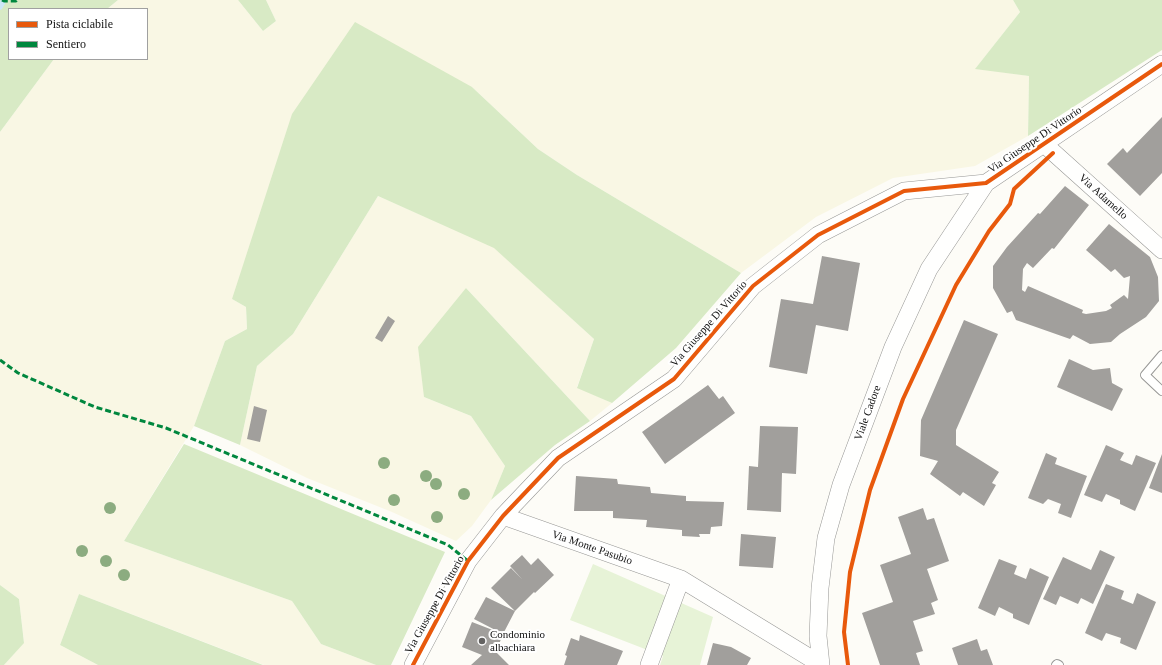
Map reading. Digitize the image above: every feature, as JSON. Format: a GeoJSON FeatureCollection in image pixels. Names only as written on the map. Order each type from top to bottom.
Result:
{"type":"FeatureCollection","features":[{"type":"Feature","properties":{"kind":"street","name":"Via Giuseppe Di Vittorio"},"geometry":{"type":"LineString","coordinates":[[412,665],[468,561],[503,516],[558,458],[674,379],[752,286],[818,234],[904,191],[986,183],[1162,64]]}},
{"type":"Feature","properties":{"kind":"street","name":"Via Adamello"},"geometry":{"type":"LineString","coordinates":[[1044,144],[1162,250]]}},
{"type":"Feature","properties":{"kind":"street","name":"Viale Cadore"},"geometry":{"type":"LineString","coordinates":[[820,665],[818,636],[820,588],[826,538],[841,485],[893,347],[929,269],[986,183]]}},
{"type":"Feature","properties":{"kind":"street","name":"Via Monte Pasubio"},"geometry":{"type":"LineString","coordinates":[[503,516],[681,579],[820,665]]}},
{"type":"Feature","properties":{"kind":"street"},"geometry":{"type":"LineString","coordinates":[[649,665],[681,579]]}},
{"type":"Feature","properties":{"kind":"lane"},"geometry":{"type":"LineString","coordinates":[[1162,355],[1145,375],[1162,391]]}},
{"type":"Feature","properties":{"kind":"lane"},"geometry":{"type":"LineString","coordinates":[[1056,665],[1059,665]]}},
{"type":"Feature","properties":{"kind":"shaded area"},"geometry":{"type":"Polygon","coordinates":[[[118,0],[238,0],[263,31],[276,21],[266,0],[1013,0],[1020,12],[976,68],[1029,76],[1028,136],[975,166],[893,178],[816,217],[741,273],[577,175],[538,149],[472,87],[232,299],[246,307],[247,329],[225,341],[194,426],[124,541],[292,601],[321,644],[376,665],[264,665],[79,594],[60,645],[98,665],[4,665],[24,642],[19,599],[0,585],[0,132],[53,60],[148,60],[148,8],[108,8],[118,0]]]}},
{"type":"Feature","properties":{"kind":"shaded area"},"geometry":{"type":"Polygon","coordinates":[[[378,196],[494,247],[594,339],[577,387],[612,403],[590,421],[466,288],[424,397],[471,416],[505,466],[491,500],[472,526],[456,541],[392,512],[307,478],[240,445],[257,366],[293,334],[378,196]]]}},
{"type":"Feature","properties":{"kind":"green space"},"geometry":{"type":"Polygon","coordinates":[[[0,0],[118,0],[108,8],[8,8],[8,60],[53,60],[0,132],[0,0]]]}},
{"type":"Feature","properties":{"kind":"green space"},"geometry":{"type":"Polygon","coordinates":[[[238,0],[266,0],[276,21],[263,31],[238,0]]]}},
{"type":"Feature","properties":{"kind":"green space"},"geometry":{"type":"Polygon","coordinates":[[[1013,0],[1162,0],[1162,50],[1028,136],[1029,76],[975,69],[1020,12],[1013,0]]]}},
{"type":"Feature","properties":{"kind":"green space"},"geometry":{"type":"Polygon","coordinates":[[[355,22],[472,87],[538,149],[577,175],[741,273],[676,348],[612,403],[577,388],[594,339],[494,248],[378,196],[293,334],[257,366],[240,445],[194,426],[225,341],[247,329],[246,307],[232,299],[292,114],[355,22]]]}},
{"type":"Feature","properties":{"kind":"green space"},"geometry":{"type":"Polygon","coordinates":[[[466,288],[590,421],[555,445],[491,500],[505,466],[471,416],[424,397],[418,347],[466,288]]]}},
{"type":"Feature","properties":{"kind":"green space"},"geometry":{"type":"Polygon","coordinates":[[[184,444],[445,552],[391,665],[376,665],[321,644],[292,601],[124,541],[184,444]]]}},
{"type":"Feature","properties":{"kind":"green space"},"geometry":{"type":"Polygon","coordinates":[[[593,564],[713,617],[700,665],[660,665],[663,656],[570,620],[593,564]]]}},
{"type":"Feature","properties":{"kind":"green space"},"geometry":{"type":"Polygon","coordinates":[[[0,585],[19,599],[24,643],[4,665],[0,665],[0,585]]]}},
{"type":"Feature","properties":{"kind":"green space"},"geometry":{"type":"Polygon","coordinates":[[[79,594],[263,665],[98,665],[60,645],[79,594]]]}},
{"type":"Feature","properties":{"kind":"building"},"geometry":{"type":"Polygon","coordinates":[[[1162,117],[1162,173],[1140,196],[1107,164],[1123,148],[1127,153],[1162,117]]]}},
{"type":"Feature","properties":{"kind":"building"},"geometry":{"type":"Polygon","coordinates":[[[1065,186],[1089,205],[1054,249],[1052,248],[1033,268],[1027,263],[1023,269],[1022,290],[1025,292],[1028,286],[1083,310],[1082,313],[1086,314],[1106,311],[1112,308],[1110,305],[1124,295],[1128,299],[1130,276],[1124,278],[1115,269],[1111,272],[1086,250],[1109,224],[1150,257],[1158,277],[1159,301],[1146,317],[1120,334],[1111,342],[1090,344],[1073,335],[1070,339],[1016,320],[1012,311],[1007,313],[993,288],[993,266],[1007,247],[1065,186]]]}},
{"type":"Feature","properties":{"kind":"building"},"geometry":{"type":"Polygon","coordinates":[[[822,256],[860,263],[848,331],[816,325],[807,374],[769,367],[781,299],[813,304],[822,256]]]}},
{"type":"Feature","properties":{"kind":"building"},"geometry":{"type":"Polygon","coordinates":[[[388,316],[395,321],[382,342],[375,338],[388,316]]]}},
{"type":"Feature","properties":{"kind":"building"},"geometry":{"type":"Polygon","coordinates":[[[964,320],[998,334],[956,430],[956,445],[999,472],[992,483],[996,485],[984,506],[963,492],[960,496],[930,474],[938,461],[920,456],[921,420],[964,320]]]}},
{"type":"Feature","properties":{"kind":"building"},"geometry":{"type":"Polygon","coordinates":[[[1069,359],[1093,370],[1110,368],[1112,383],[1123,389],[1112,411],[1057,387],[1069,359]]]}},
{"type":"Feature","properties":{"kind":"building"},"geometry":{"type":"Polygon","coordinates":[[[708,385],[719,399],[723,396],[735,413],[665,464],[642,432],[708,385]]]}},
{"type":"Feature","properties":{"kind":"building"},"geometry":{"type":"Polygon","coordinates":[[[254,406],[267,410],[260,442],[247,439],[254,406]]]}},
{"type":"Feature","properties":{"kind":"building"},"geometry":{"type":"Polygon","coordinates":[[[760,426],[798,427],[796,474],[782,473],[781,512],[747,510],[749,466],[758,467],[760,426]]]}},
{"type":"Feature","properties":{"kind":"building"},"geometry":{"type":"Polygon","coordinates":[[[1106,445],[1124,453],[1120,460],[1132,465],[1136,455],[1156,463],[1135,511],[1120,504],[1120,500],[1106,494],[1102,502],[1084,495],[1106,445]]]}},
{"type":"Feature","properties":{"kind":"building"},"geometry":{"type":"Polygon","coordinates":[[[1046,453],[1057,458],[1055,464],[1087,476],[1071,518],[1058,513],[1061,504],[1048,499],[1043,504],[1028,498],[1046,453]]]}},
{"type":"Feature","properties":{"kind":"building"},"geometry":{"type":"Polygon","coordinates":[[[1162,454],[1162,493],[1149,488],[1162,454]]]}},
{"type":"Feature","properties":{"kind":"building"},"geometry":{"type":"Polygon","coordinates":[[[576,476],[617,479],[618,484],[650,487],[651,493],[686,496],[686,501],[724,502],[722,526],[711,527],[710,534],[699,534],[700,537],[682,536],[682,530],[646,527],[647,520],[613,518],[613,511],[574,511],[576,476]]]}},
{"type":"Feature","properties":{"kind":"building"},"geometry":{"type":"Polygon","coordinates":[[[923,508],[927,520],[934,518],[949,561],[927,569],[938,600],[931,603],[935,614],[913,621],[923,651],[916,653],[920,665],[880,665],[862,613],[893,602],[880,565],[911,554],[898,517],[923,508]]]}},
{"type":"Feature","properties":{"kind":"building"},"geometry":{"type":"Polygon","coordinates":[[[741,534],[776,537],[773,568],[739,566],[741,534]]]}},
{"type":"Feature","properties":{"kind":"building"},"geometry":{"type":"Polygon","coordinates":[[[1100,550],[1115,557],[1093,604],[1081,598],[1078,604],[1060,596],[1056,605],[1043,599],[1063,557],[1091,570],[1100,550]]]}},
{"type":"Feature","properties":{"kind":"building"},"geometry":{"type":"Polygon","coordinates":[[[522,555],[531,565],[538,558],[554,575],[515,611],[491,588],[511,568],[522,579],[510,566],[522,555]]]}},
{"type":"Feature","properties":{"kind":"building"},"geometry":{"type":"Polygon","coordinates":[[[999,559],[1017,566],[1014,574],[1026,579],[1030,568],[1049,577],[1029,625],[1013,618],[1013,614],[999,607],[995,616],[978,608],[999,559]]]}},
{"type":"Feature","properties":{"kind":"building"},"geometry":{"type":"Polygon","coordinates":[[[1106,584],[1124,591],[1121,599],[1133,604],[1137,593],[1156,602],[1136,650],[1120,643],[1121,638],[1106,633],[1102,641],[1085,633],[1106,584]]]}},
{"type":"Feature","properties":{"kind":"building"},"geometry":{"type":"Polygon","coordinates":[[[486,597],[515,611],[503,634],[474,619],[486,597]]]}},
{"type":"Feature","properties":{"kind":"building","name":"Condominio albachiara"},"geometry":{"type":"Polygon","coordinates":[[[472,622],[503,634],[496,652],[509,665],[471,665],[482,655],[462,647],[472,622]]]}},
{"type":"Feature","properties":{"kind":"building"},"geometry":{"type":"Polygon","coordinates":[[[580,635],[623,651],[617,665],[564,665],[567,656],[565,655],[571,638],[579,641],[580,635]]]}},
{"type":"Feature","properties":{"kind":"building"},"geometry":{"type":"Polygon","coordinates":[[[977,639],[981,651],[987,649],[993,665],[958,665],[952,648],[977,639]]]}},
{"type":"Feature","properties":{"kind":"building"},"geometry":{"type":"Polygon","coordinates":[[[713,643],[731,647],[751,658],[747,665],[707,665],[713,643]]]}},
{"type":"Feature","properties":{"kind":"waterway"},"geometry":{"type":"LineString","coordinates":[[0,7],[4,0]]}},
{"type":"Feature","properties":{"kind":"marked path"},"geometry":{"type":"LineString","coordinates":[[2,0],[17,0]]}},
{"type":"Feature","properties":{"kind":"marked path"},"geometry":{"type":"LineString","coordinates":[[0,360],[18,373],[95,407],[166,428],[448,545],[468,561]]}},
{"type":"Feature","properties":{"kind":"cycle path"},"geometry":{"type":"LineString","coordinates":[[413,665],[468,561],[503,516],[558,458],[674,379],[753,286],[818,235],[904,191],[986,183],[1162,64]]}},
{"type":"Feature","properties":{"kind":"cycle path"},"geometry":{"type":"LineString","coordinates":[[848,665],[844,632],[850,572],[870,490],[903,399],[956,285],[989,231],[1010,204],[1014,189],[1053,153]]}},
{"type":"Feature","properties":{"kind":"place","name":"Condominio albachiara"},"geometry":{"type":"Point","coordinates":[482,641]}}]}
